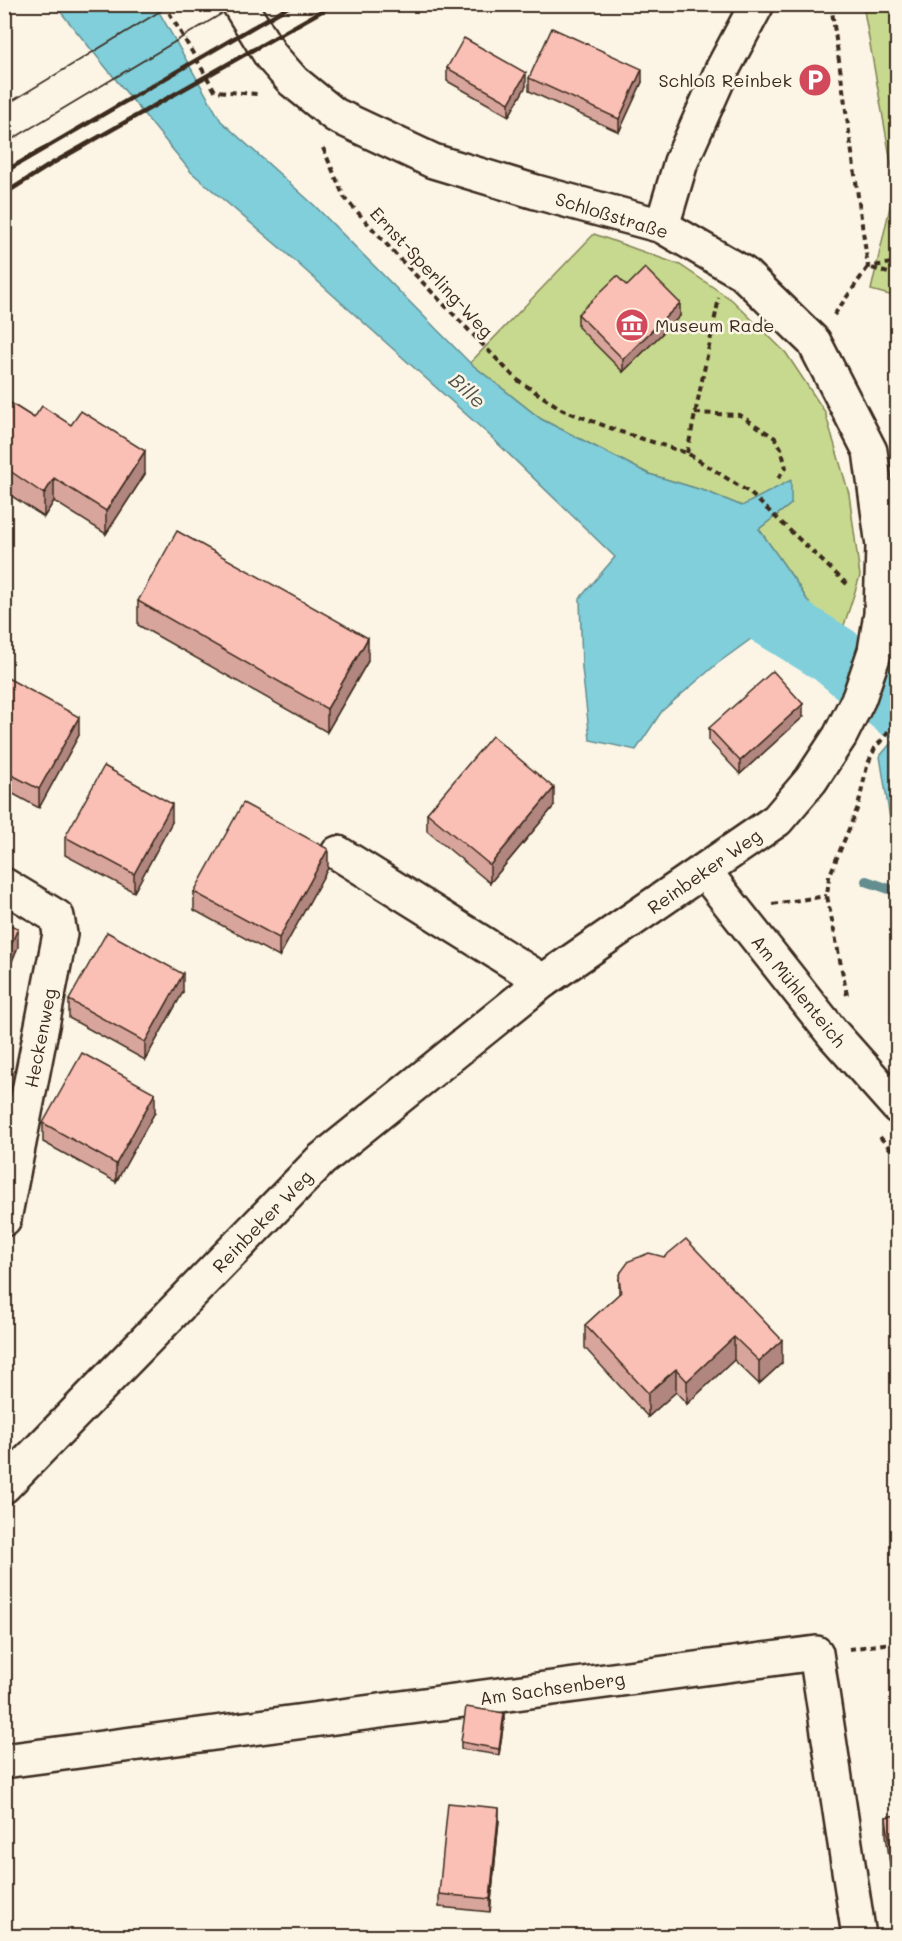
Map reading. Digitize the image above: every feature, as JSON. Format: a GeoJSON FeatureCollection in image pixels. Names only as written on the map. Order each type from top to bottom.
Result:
{"type":"FeatureCollection","features":[{"type":"Feature","properties":{"kind":"street","name":"Schloßstraße"},"geometry":{"type":"LineString","coordinates":[[239,4],[271,56],[293,81],[335,115],[433,161],[662,226],[742,273],[814,342],[870,451],[883,546],[882,605],[875,651],[859,698],[840,736]]}},
{"type":"Feature","properties":{"kind":"street"},"geometry":{"type":"LineString","coordinates":[[662,226],[681,162],[722,70],[757,4]]}},
{"type":"Feature","properties":{"kind":"street","name":"Reinbeker Weg"},"geometry":{"type":"LineString","coordinates":[[4,1486],[321,1160],[543,981],[777,820],[811,780],[840,736]]}},
{"type":"Feature","properties":{"kind":"street"},"geometry":{"type":"LineString","coordinates":[[338,853],[543,981]]}},
{"type":"Feature","properties":{"kind":"street","name":"Am Mühlenteich"},"geometry":{"type":"LineString","coordinates":[[704,871],[833,1034],[897,1107]]}},
{"type":"Feature","properties":{"kind":"street","name":"Heckenweg"},"geometry":{"type":"LineString","coordinates":[[4,885],[57,917],[60,934],[4,1219]]}},
{"type":"Feature","properties":{"kind":"street"},"geometry":{"type":"LineString","coordinates":[[816,1653],[859,1936]]}},
{"type":"Feature","properties":{"kind":"street","name":"Am Sachsenberg"},"geometry":{"type":"LineString","coordinates":[[4,1761],[816,1653]]}},
{"type":"Feature","properties":{"kind":"path"},"geometry":{"type":"LineString","coordinates":[[164,4],[215,91],[258,94],[265,99]]}},
{"type":"Feature","properties":{"kind":"path"},"geometry":{"type":"LineString","coordinates":[[814,342],[868,267],[831,4]]}},
{"type":"Feature","properties":{"kind":"path","name":"Ernst-Sperling-Weg"},"geometry":{"type":"LineString","coordinates":[[318,142],[324,149],[344,197],[398,257],[516,379],[562,410],[687,453],[750,493],[851,587],[882,605]]}},
{"type":"Feature","properties":{"kind":"path"},"geometry":{"type":"LineString","coordinates":[[868,267],[897,262]]}},
{"type":"Feature","properties":{"kind":"path"},"geometry":{"type":"LineString","coordinates":[[868,267],[897,276]]}},
{"type":"Feature","properties":{"kind":"path"},"geometry":{"type":"LineString","coordinates":[[687,453],[720,298],[742,273]]}},
{"type":"Feature","properties":{"kind":"path"},"geometry":{"type":"LineString","coordinates":[[695,413],[741,416],[775,438],[781,448],[786,468],[776,481]]}},
{"type":"Feature","properties":{"kind":"path"},"geometry":{"type":"LineString","coordinates":[[847,996],[827,896],[829,877],[858,807],[867,766],[875,748],[897,721]]}},
{"type":"Feature","properties":{"kind":"path"},"geometry":{"type":"LineString","coordinates":[[816,1653],[897,1642]]}},
{"type":"Feature","properties":{"kind":"green space"},"geometry":{"type":"Polygon","coordinates":[[[863,5],[897,5],[897,297],[871,290],[895,185],[863,5]]]}},
{"type":"Feature","properties":{"kind":"green space"},"geometry":{"type":"Polygon","coordinates":[[[594,234],[680,265],[732,300],[786,353],[825,412],[849,494],[860,576],[838,644],[823,626],[759,529],[791,504],[742,506],[705,491],[649,474],[541,419],[470,363],[594,234]]]}},
{"type":"Feature","properties":{"kind":"water"},"geometry":{"type":"Polygon","coordinates":[[[55,5],[155,5],[221,121],[314,205],[470,363],[541,419],[649,474],[705,491],[742,506],[791,480],[791,504],[759,529],[823,626],[838,644],[831,665],[774,639],[751,639],[718,663],[662,711],[636,750],[590,740],[582,668],[580,598],[615,557],[488,434],[286,253],[191,172],[55,5]]]}},
{"type":"Feature","properties":{"kind":"water"},"geometry":{"type":"Polygon","coordinates":[[[897,736],[897,863],[880,756],[897,736]]]}},
{"type":"Feature","properties":{"kind":"building"},"geometry":{"type":"Polygon","coordinates":[[[552,28],[642,69],[619,119],[529,78],[552,28]]]}},
{"type":"Feature","properties":{"kind":"building"},"geometry":{"type":"Polygon","coordinates":[[[464,38],[526,73],[509,103],[447,68],[464,38]]]}},
{"type":"Feature","properties":{"kind":"building"},"geometry":{"type":"Polygon","coordinates":[[[645,268],[680,303],[623,359],[578,314],[617,276],[627,286],[645,268]]]}},
{"type":"Feature","properties":{"kind":"building"},"geometry":{"type":"Polygon","coordinates":[[[4,399],[34,418],[42,406],[71,425],[81,411],[145,451],[106,511],[54,478],[44,494],[7,469],[4,473],[4,399]]]}},
{"type":"Feature","properties":{"kind":"building"},"geometry":{"type":"Polygon","coordinates":[[[177,531],[368,638],[327,709],[138,601],[177,531]]]}},
{"type":"Feature","properties":{"kind":"building"},"geometry":{"type":"Polygon","coordinates":[[[773,671],[803,704],[740,761],[709,728],[773,671]]]}},
{"type":"Feature","properties":{"kind":"building"},"geometry":{"type":"Polygon","coordinates":[[[4,676],[79,717],[39,789],[4,771],[4,676]]]}},
{"type":"Feature","properties":{"kind":"building"},"geometry":{"type":"Polygon","coordinates":[[[492,736],[554,788],[490,865],[427,813],[492,736]]]}},
{"type":"Feature","properties":{"kind":"building"},"geometry":{"type":"Polygon","coordinates":[[[104,766],[172,804],[134,874],[65,837],[104,766]]]}},
{"type":"Feature","properties":{"kind":"building"},"geometry":{"type":"Polygon","coordinates":[[[243,803],[328,849],[279,938],[194,892],[243,803]]]}},
{"type":"Feature","properties":{"kind":"building"},"geometry":{"type":"Polygon","coordinates":[[[4,923],[18,928],[4,962],[4,923]]]}},
{"type":"Feature","properties":{"kind":"building"},"geometry":{"type":"Polygon","coordinates":[[[107,932],[183,974],[145,1042],[69,1000],[107,932]]]}},
{"type":"Feature","properties":{"kind":"building"},"geometry":{"type":"Polygon","coordinates":[[[82,1053],[155,1093],[116,1164],[43,1123],[82,1053]]]}},
{"type":"Feature","properties":{"kind":"building"},"geometry":{"type":"Polygon","coordinates":[[[686,1239],[782,1340],[759,1361],[734,1337],[687,1381],[676,1369],[648,1393],[585,1325],[621,1292],[619,1278],[629,1261],[649,1253],[664,1257],[686,1239]]]}},
{"type":"Feature","properties":{"kind":"building"},"geometry":{"type":"Polygon","coordinates":[[[466,1707],[504,1713],[499,1749],[461,1742],[466,1707]]]}},
{"type":"Feature","properties":{"kind":"building"},"geometry":{"type":"Polygon","coordinates":[[[448,1803],[499,1808],[490,1899],[439,1894],[448,1803]]]}},
{"type":"Feature","properties":{"kind":"building"},"geometry":{"type":"Polygon","coordinates":[[[897,1815],[897,1875],[894,1876],[886,1817],[897,1815]]]}},
{"type":"Feature","properties":{"kind":"waterway","name":"Bille"},"geometry":{"type":"LineString","coordinates":[[763,611],[834,655],[898,708]]}},
{"type":"Feature","properties":{"kind":"waterway"},"geometry":{"type":"LineString","coordinates":[[866,881],[898,892]]}},
{"type":"Feature","properties":{"kind":"tram line"},"geometry":{"type":"LineString","coordinates":[[4,106],[172,4]]}},
{"type":"Feature","properties":{"kind":"tram line"},"geometry":{"type":"LineString","coordinates":[[4,144],[238,4]]}},
{"type":"Feature","properties":{"kind":"railway"},"geometry":{"type":"LineString","coordinates":[[4,172],[293,4]]}},
{"type":"Feature","properties":{"kind":"railway"},"geometry":{"type":"LineString","coordinates":[[4,194],[53,163],[334,4]]}},
{"type":"Feature","properties":{"kind":"place","name":"Schloß Reinbek"},"geometry":{"type":"Point","coordinates":[815,80]}},
{"type":"Feature","properties":{"kind":"place","name":"Museum Rade"},"geometry":{"type":"Point","coordinates":[632,325]}}]}
